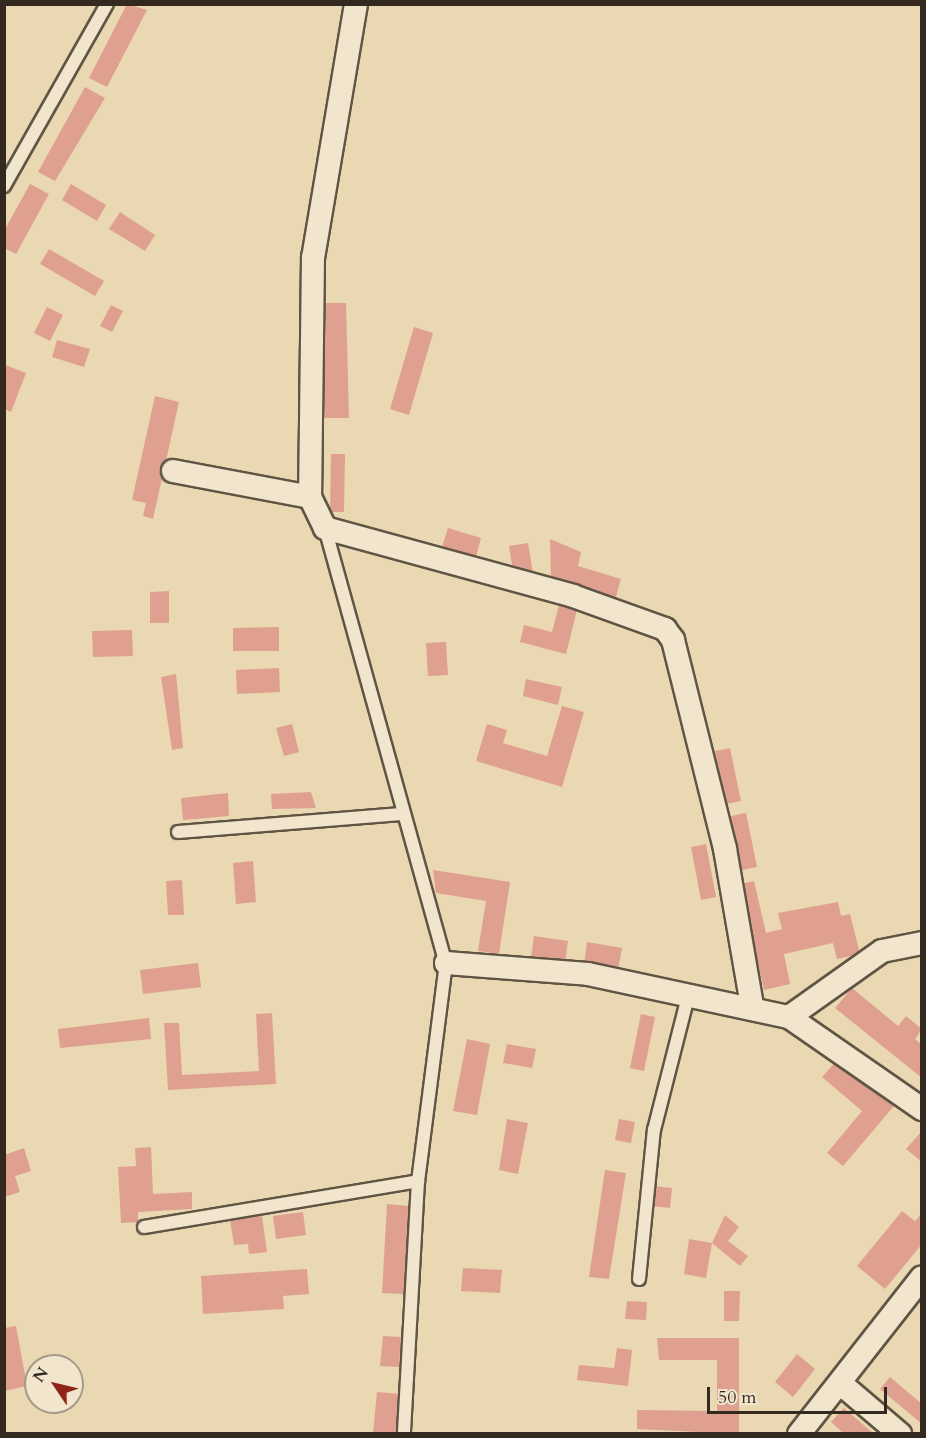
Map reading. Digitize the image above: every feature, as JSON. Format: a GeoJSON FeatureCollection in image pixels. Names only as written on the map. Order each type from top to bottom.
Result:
{"type":"FeatureCollection","features":[{"type":"Feature","properties":{"kind":"street"},"geometry":{"type":"LineString","coordinates":[[356,4],[313,256],[310,497],[325,528],[573,596],[665,628],[673,640],[725,849],[752,1006]]}},
{"type":"Feature","properties":{"kind":"street"},"geometry":{"type":"LineString","coordinates":[[173,471],[310,497]]}},
{"type":"Feature","properties":{"kind":"street"},"geometry":{"type":"LineString","coordinates":[[789,1017],[882,951],[921,943]]}},
{"type":"Feature","properties":{"kind":"street"},"geometry":{"type":"LineString","coordinates":[[446,963],[588,974],[688,997],[752,1006],[789,1017],[921,1108]]}},
{"type":"Feature","properties":{"kind":"street"},"geometry":{"type":"LineString","coordinates":[[799,1434],[921,1277]]}},
{"type":"Feature","properties":{"kind":"street"},"geometry":{"type":"LineString","coordinates":[[840,1383],[900,1434]]}},
{"type":"Feature","properties":{"kind":"lane"},"geometry":{"type":"LineString","coordinates":[[4,186],[107,4]]}},
{"type":"Feature","properties":{"kind":"lane"},"geometry":{"type":"LineString","coordinates":[[325,528],[401,814],[446,963],[418,1181],[404,1434]]}},
{"type":"Feature","properties":{"kind":"lane"},"geometry":{"type":"LineString","coordinates":[[178,832],[401,814]]}},
{"type":"Feature","properties":{"kind":"lane"},"geometry":{"type":"LineString","coordinates":[[639,1279],[654,1130],[688,997]]}},
{"type":"Feature","properties":{"kind":"lane"},"geometry":{"type":"LineString","coordinates":[[144,1227],[418,1181]]}},
{"type":"Feature","properties":{"kind":"building"},"geometry":{"type":"Polygon","coordinates":[[[127,4],[147,10],[107,87],[89,78],[127,4]]]}},
{"type":"Feature","properties":{"kind":"building"},"geometry":{"type":"Polygon","coordinates":[[[85,87],[105,98],[55,181],[38,172],[85,87]]]}},
{"type":"Feature","properties":{"kind":"building"},"geometry":{"type":"Polygon","coordinates":[[[30,184],[49,194],[16,254],[4,248],[4,231],[30,184]]]}},
{"type":"Feature","properties":{"kind":"building"},"geometry":{"type":"Polygon","coordinates":[[[71,184],[106,205],[97,221],[62,200],[71,184]]]}},
{"type":"Feature","properties":{"kind":"building"},"geometry":{"type":"Polygon","coordinates":[[[120,212],[155,235],[145,251],[109,229],[120,212]]]}},
{"type":"Feature","properties":{"kind":"building"},"geometry":{"type":"Polygon","coordinates":[[[49,249],[104,281],[95,296],[40,264],[49,249]]]}},
{"type":"Feature","properties":{"kind":"building"},"geometry":{"type":"Polygon","coordinates":[[[323,303],[346,303],[349,418],[323,418],[323,303]]]}},
{"type":"Feature","properties":{"kind":"building"},"geometry":{"type":"Polygon","coordinates":[[[111,305],[123,311],[112,332],[100,326],[111,305]]]}},
{"type":"Feature","properties":{"kind":"building"},"geometry":{"type":"Polygon","coordinates":[[[47,307],[63,315],[50,341],[34,333],[47,307]]]}},
{"type":"Feature","properties":{"kind":"building"},"geometry":{"type":"Polygon","coordinates":[[[414,327],[433,333],[409,415],[390,409],[414,327]]]}},
{"type":"Feature","properties":{"kind":"building"},"geometry":{"type":"Polygon","coordinates":[[[57,340],[90,349],[84,367],[52,357],[57,340]]]}},
{"type":"Feature","properties":{"kind":"building"},"geometry":{"type":"Polygon","coordinates":[[[5,365],[26,373],[11,412],[5,409],[5,365]]]}},
{"type":"Feature","properties":{"kind":"building"},"geometry":{"type":"Polygon","coordinates":[[[155,396],[179,402],[153,519],[143,516],[146,503],[132,500],[155,396]]]}},
{"type":"Feature","properties":{"kind":"building"},"geometry":{"type":"Polygon","coordinates":[[[331,454],[345,454],[344,512],[330,512],[331,454]]]}},
{"type":"Feature","properties":{"kind":"building"},"geometry":{"type":"Polygon","coordinates":[[[448,528],[481,538],[476,557],[442,547],[448,528]]]}},
{"type":"Feature","properties":{"kind":"building"},"geometry":{"type":"Polygon","coordinates":[[[550,539],[581,552],[578,566],[621,579],[615,600],[551,579],[550,539]]]}},
{"type":"Feature","properties":{"kind":"building"},"geometry":{"type":"Polygon","coordinates":[[[528,543],[533,573],[512,565],[509,546],[528,543]]]}},
{"type":"Feature","properties":{"kind":"building"},"geometry":{"type":"Polygon","coordinates":[[[169,591],[169,623],[150,623],[150,592],[169,591]]]}},
{"type":"Feature","properties":{"kind":"building"},"geometry":{"type":"Polygon","coordinates":[[[560,601],[578,606],[566,654],[520,642],[524,625],[552,632],[560,601]]]}},
{"type":"Feature","properties":{"kind":"building"},"geometry":{"type":"Polygon","coordinates":[[[279,627],[279,651],[233,651],[233,628],[279,627]]]}},
{"type":"Feature","properties":{"kind":"building"},"geometry":{"type":"Polygon","coordinates":[[[132,630],[133,656],[93,657],[92,631],[132,630]]]}},
{"type":"Feature","properties":{"kind":"building"},"geometry":{"type":"Polygon","coordinates":[[[446,642],[448,675],[428,676],[426,643],[446,642]]]}},
{"type":"Feature","properties":{"kind":"building"},"geometry":{"type":"Polygon","coordinates":[[[279,668],[280,692],[237,694],[236,670],[279,668]]]}},
{"type":"Feature","properties":{"kind":"building"},"geometry":{"type":"Polygon","coordinates":[[[176,674],[183,748],[172,750],[161,677],[176,674]]]}},
{"type":"Feature","properties":{"kind":"building"},"geometry":{"type":"Polygon","coordinates":[[[526,679],[562,687],[558,705],[523,696],[526,679]]]}},
{"type":"Feature","properties":{"kind":"building"},"geometry":{"type":"Polygon","coordinates":[[[562,706],[584,712],[562,787],[476,761],[487,724],[507,730],[503,743],[547,756],[562,706]]]}},
{"type":"Feature","properties":{"kind":"building"},"geometry":{"type":"Polygon","coordinates":[[[292,724],[299,752],[284,756],[276,728],[292,724]]]}},
{"type":"Feature","properties":{"kind":"building"},"geometry":{"type":"Polygon","coordinates":[[[730,748],[741,801],[726,804],[715,751],[730,748]]]}},
{"type":"Feature","properties":{"kind":"building"},"geometry":{"type":"Polygon","coordinates":[[[311,792],[316,808],[272,809],[271,794],[311,792]]]}},
{"type":"Feature","properties":{"kind":"building"},"geometry":{"type":"Polygon","coordinates":[[[228,793],[229,816],[183,820],[181,798],[228,793]]]}},
{"type":"Feature","properties":{"kind":"building"},"geometry":{"type":"Polygon","coordinates":[[[746,813],[757,867],[742,870],[731,816],[746,813]]]}},
{"type":"Feature","properties":{"kind":"building"},"geometry":{"type":"Polygon","coordinates":[[[706,844],[716,897],[701,900],[691,847],[706,844]]]}},
{"type":"Feature","properties":{"kind":"building"},"geometry":{"type":"Polygon","coordinates":[[[253,861],[256,902],[236,904],[233,863],[253,861]]]}},
{"type":"Feature","properties":{"kind":"building"},"geometry":{"type":"Polygon","coordinates":[[[433,870],[510,882],[499,954],[478,951],[486,901],[436,893],[433,870]]]}},
{"type":"Feature","properties":{"kind":"building"},"geometry":{"type":"Polygon","coordinates":[[[182,880],[184,915],[168,915],[166,881],[182,880]]]}},
{"type":"Feature","properties":{"kind":"building"},"geometry":{"type":"Polygon","coordinates":[[[754,881],[766,933],[782,929],[778,913],[838,902],[841,916],[850,914],[860,954],[837,959],[833,943],[784,954],[790,984],[764,990],[741,884],[754,881]]]}},
{"type":"Feature","properties":{"kind":"building"},"geometry":{"type":"Polygon","coordinates":[[[534,936],[568,941],[565,963],[531,958],[534,936]]]}},
{"type":"Feature","properties":{"kind":"building"},"geometry":{"type":"Polygon","coordinates":[[[587,942],[622,948],[618,970],[584,965],[587,942]]]}},
{"type":"Feature","properties":{"kind":"building"},"geometry":{"type":"Polygon","coordinates":[[[198,963],[201,987],[143,994],[140,970],[198,963]]]}},
{"type":"Feature","properties":{"kind":"building"},"geometry":{"type":"Polygon","coordinates":[[[852,988],[898,1026],[906,1016],[922,1029],[915,1039],[922,1045],[922,1078],[835,1008],[852,988]]]}},
{"type":"Feature","properties":{"kind":"building"},"geometry":{"type":"Polygon","coordinates":[[[272,1013],[276,1084],[168,1090],[164,1023],[179,1023],[182,1075],[259,1071],[256,1014],[272,1013]]]}},
{"type":"Feature","properties":{"kind":"building"},"geometry":{"type":"Polygon","coordinates":[[[641,1014],[655,1017],[644,1071],[630,1068],[641,1014]]]}},
{"type":"Feature","properties":{"kind":"building"},"geometry":{"type":"Polygon","coordinates":[[[149,1018],[151,1039],[60,1048],[58,1029],[149,1018]]]}},
{"type":"Feature","properties":{"kind":"building"},"geometry":{"type":"Polygon","coordinates":[[[467,1039],[490,1044],[477,1115],[453,1111],[467,1039]]]}},
{"type":"Feature","properties":{"kind":"building"},"geometry":{"type":"Polygon","coordinates":[[[507,1044],[536,1049],[532,1068],[503,1063],[507,1044]]]}},
{"type":"Feature","properties":{"kind":"building"},"geometry":{"type":"Polygon","coordinates":[[[838,1059],[894,1106],[843,1166],[827,1153],[862,1111],[822,1077],[838,1059]]]}},
{"type":"Feature","properties":{"kind":"building"},"geometry":{"type":"Polygon","coordinates":[[[507,1119],[528,1123],[518,1174],[499,1170],[507,1119]]]}},
{"type":"Feature","properties":{"kind":"building"},"geometry":{"type":"Polygon","coordinates":[[[619,1119],[635,1122],[631,1143],[615,1140],[619,1119]]]}},
{"type":"Feature","properties":{"kind":"building"},"geometry":{"type":"Polygon","coordinates":[[[922,1131],[922,1162],[906,1149],[922,1131]]]}},
{"type":"Feature","properties":{"kind":"building"},"geometry":{"type":"Polygon","coordinates":[[[151,1147],[153,1194],[192,1192],[192,1209],[138,1212],[138,1222],[121,1223],[118,1167],[136,1166],[135,1148],[151,1147]]]}},
{"type":"Feature","properties":{"kind":"building"},"geometry":{"type":"Polygon","coordinates":[[[24,1148],[31,1171],[15,1176],[20,1192],[4,1197],[4,1155],[24,1148]]]}},
{"type":"Feature","properties":{"kind":"building"},"geometry":{"type":"Polygon","coordinates":[[[605,1170],[626,1173],[609,1279],[589,1277],[605,1170]]]}},
{"type":"Feature","properties":{"kind":"building"},"geometry":{"type":"Polygon","coordinates":[[[653,1186],[672,1188],[670,1208],[651,1206],[653,1186]]]}},
{"type":"Feature","properties":{"kind":"building"},"geometry":{"type":"Polygon","coordinates":[[[387,1204],[409,1206],[404,1294],[382,1293],[387,1204]]]}},
{"type":"Feature","properties":{"kind":"building"},"geometry":{"type":"Polygon","coordinates":[[[902,1211],[915,1221],[922,1213],[922,1244],[885,1289],[857,1266],[902,1211]]]}},
{"type":"Feature","properties":{"kind":"building"},"geometry":{"type":"Polygon","coordinates":[[[303,1212],[306,1235],[276,1239],[273,1216],[303,1212]]]}},
{"type":"Feature","properties":{"kind":"building"},"geometry":{"type":"Polygon","coordinates":[[[725,1215],[739,1227],[728,1241],[748,1256],[740,1266],[712,1243],[725,1215]]]}},
{"type":"Feature","properties":{"kind":"building"},"geometry":{"type":"Polygon","coordinates":[[[262,1216],[267,1252],[249,1254],[248,1244],[234,1245],[230,1220],[262,1216]]]}},
{"type":"Feature","properties":{"kind":"building"},"geometry":{"type":"Polygon","coordinates":[[[689,1239],[712,1243],[706,1278],[684,1274],[689,1239]]]}},
{"type":"Feature","properties":{"kind":"building"},"geometry":{"type":"Polygon","coordinates":[[[463,1268],[502,1270],[500,1293],[461,1291],[463,1268]]]}},
{"type":"Feature","properties":{"kind":"building"},"geometry":{"type":"Polygon","coordinates":[[[307,1269],[309,1294],[283,1296],[284,1309],[203,1314],[201,1276],[307,1269]]]}},
{"type":"Feature","properties":{"kind":"building"},"geometry":{"type":"Polygon","coordinates":[[[724,1291],[740,1291],[739,1321],[724,1321],[724,1291]]]}},
{"type":"Feature","properties":{"kind":"building"},"geometry":{"type":"Polygon","coordinates":[[[627,1301],[647,1302],[646,1320],[625,1319],[627,1301]]]}},
{"type":"Feature","properties":{"kind":"building"},"geometry":{"type":"Polygon","coordinates":[[[16,1326],[24,1370],[24,1387],[4,1391],[4,1328],[16,1326]]]}},
{"type":"Feature","properties":{"kind":"building"},"geometry":{"type":"Polygon","coordinates":[[[383,1336],[401,1337],[399,1367],[380,1366],[383,1336]]]}},
{"type":"Feature","properties":{"kind":"building"},"geometry":{"type":"Polygon","coordinates":[[[657,1338],[739,1338],[739,1434],[637,1429],[637,1410],[717,1411],[717,1360],[659,1360],[657,1338]]]}},
{"type":"Feature","properties":{"kind":"building"},"geometry":{"type":"Polygon","coordinates":[[[617,1348],[632,1350],[628,1386],[577,1380],[579,1365],[614,1368],[617,1348]]]}},
{"type":"Feature","properties":{"kind":"building"},"geometry":{"type":"Polygon","coordinates":[[[797,1354],[815,1369],[793,1397],[775,1382],[797,1354]]]}},
{"type":"Feature","properties":{"kind":"building"},"geometry":{"type":"Polygon","coordinates":[[[890,1377],[922,1404],[922,1424],[880,1389],[890,1377]]]}},
{"type":"Feature","properties":{"kind":"building"},"geometry":{"type":"Polygon","coordinates":[[[377,1392],[401,1394],[398,1434],[373,1434],[377,1392]]]}},
{"type":"Feature","properties":{"kind":"building"},"geometry":{"type":"Polygon","coordinates":[[[844,1408],[874,1434],[844,1434],[831,1422],[844,1408]]]}}]}
